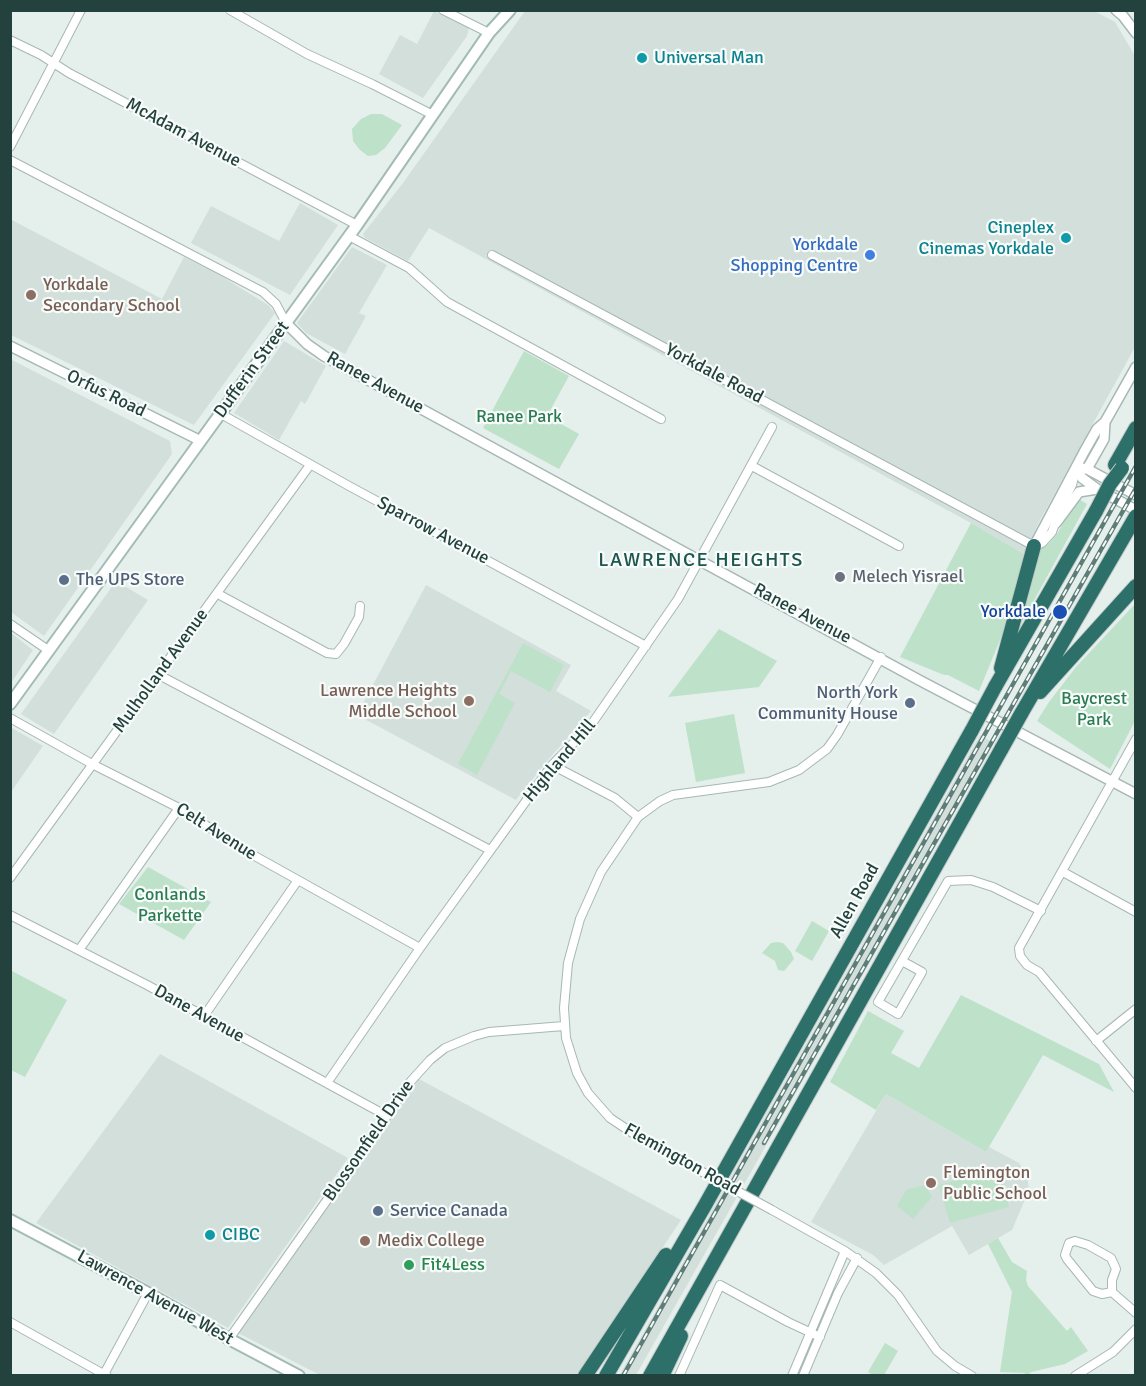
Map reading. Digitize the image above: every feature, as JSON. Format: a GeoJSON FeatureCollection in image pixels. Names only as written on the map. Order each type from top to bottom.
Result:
{"type":"FeatureCollection","features":[{"type":"Feature","properties":{"kind":"highway"},"geometry":{"type":"LineString","coordinates":[[1119,466],[1136,428]]}},
{"type":"Feature","properties":{"kind":"highway","name":"Allen Road"},"geometry":{"type":"LineString","coordinates":[[606,1376],[704,1207],[1096,511],[1103,487],[1136,444]]}},
{"type":"Feature","properties":{"kind":"highway"},"geometry":{"type":"LineString","coordinates":[[650,1376],[1085,601],[1132,531],[1136,516]]}},
{"type":"Feature","properties":{"kind":"highway"},"geometry":{"type":"LineString","coordinates":[[995,687],[1034,546]]}},
{"type":"Feature","properties":{"kind":"highway"},"geometry":{"type":"LineString","coordinates":[[1021,714],[1136,586]]}},
{"type":"Feature","properties":{"kind":"highway"},"geometry":{"type":"LineString","coordinates":[[585,1376],[694,1211],[704,1207]]}},
{"type":"Feature","properties":{"kind":"highway"},"geometry":{"type":"LineString","coordinates":[[662,1376],[735,1224]]}},
{"type":"Feature","properties":{"kind":"main road","name":"Dufferin Street"},"geometry":{"type":"LineString","coordinates":[[489,33],[500,10]]}},
{"type":"Feature","properties":{"kind":"main road","name":"Dufferin Street"},"geometry":{"type":"LineString","coordinates":[[10,704],[357,225],[489,33],[510,10]]}},
{"type":"Feature","properties":{"kind":"main road","name":"Lawrence Avenue West"},"geometry":{"type":"LineString","coordinates":[[10,1220],[299,1376]]}},
{"type":"Feature","properties":{"kind":"street"},"geometry":{"type":"LineString","coordinates":[[10,147],[81,10]]}},
{"type":"Feature","properties":{"kind":"street"},"geometry":{"type":"LineString","coordinates":[[230,10],[308,54],[372,84],[430,119]]}},
{"type":"Feature","properties":{"kind":"street"},"geometry":{"type":"LineString","coordinates":[[443,10],[489,33]]}},
{"type":"Feature","properties":{"kind":"street"},"geometry":{"type":"LineString","coordinates":[[1116,10],[1136,33]]}},
{"type":"Feature","properties":{"kind":"street","name":"McAdam Avenue"},"geometry":{"type":"LineString","coordinates":[[10,40],[357,225]]}},
{"type":"Feature","properties":{"kind":"street"},"geometry":{"type":"LineString","coordinates":[[10,160],[263,292],[276,304],[286,323]]}},
{"type":"Feature","properties":{"kind":"street"},"geometry":{"type":"LineString","coordinates":[[349,236],[408,268],[447,302],[661,419]]}},
{"type":"Feature","properties":{"kind":"street","name":"Yorkdale Road"},"geometry":{"type":"LineString","coordinates":[[492,255],[1034,546]]}},
{"type":"Feature","properties":{"kind":"street","name":"Ranee Avenue"},"geometry":{"type":"LineString","coordinates":[[286,323],[307,344],[324,356],[881,657],[919,680],[1136,794]]}},
{"type":"Feature","properties":{"kind":"street","name":"Orfus Road"},"geometry":{"type":"LineString","coordinates":[[10,346],[201,441]]}},
{"type":"Feature","properties":{"kind":"street"},"geometry":{"type":"LineString","coordinates":[[1034,546],[1097,429],[1105,422],[1136,367]]}},
{"type":"Feature","properties":{"kind":"street","name":"Sparrow Avenue"},"geometry":{"type":"LineString","coordinates":[[221,414],[310,465],[646,646]]}},
{"type":"Feature","properties":{"kind":"street"},"geometry":{"type":"LineString","coordinates":[[1087,469],[1104,439],[1105,422]]}},
{"type":"Feature","properties":{"kind":"street","name":"Highland Hill"},"geometry":{"type":"LineString","coordinates":[[327,1083],[490,850],[552,765],[591,725],[678,599],[772,427]]}},
{"type":"Feature","properties":{"kind":"street","name":"Mulholland Avenue"},"geometry":{"type":"LineString","coordinates":[[10,878],[310,465]]}},
{"type":"Feature","properties":{"kind":"street"},"geometry":{"type":"LineString","coordinates":[[752,466],[899,546]]}},
{"type":"Feature","properties":{"kind":"street"},"geometry":{"type":"LineString","coordinates":[[1076,467],[1087,469],[1136,495]]}},
{"type":"Feature","properties":{"kind":"street"},"geometry":{"type":"LineString","coordinates":[[1076,467],[1082,478],[1103,487],[1136,510]]}},
{"type":"Feature","properties":{"kind":"street"},"geometry":{"type":"LineString","coordinates":[[1056,524],[1060,509],[1072,485],[1076,467]]}},
{"type":"Feature","properties":{"kind":"street"},"geometry":{"type":"LineString","coordinates":[[1034,546],[1047,539],[1079,492],[1103,487]]}},
{"type":"Feature","properties":{"kind":"street"},"geometry":{"type":"LineString","coordinates":[[218,594],[327,653],[336,654],[359,617],[360,606]]}},
{"type":"Feature","properties":{"kind":"street"},"geometry":{"type":"LineString","coordinates":[[10,624],[48,650]]}},
{"type":"Feature","properties":{"kind":"street","name":"Flemington Road"},"geometry":{"type":"LineString","coordinates":[[881,657],[827,749],[799,770],[769,782],[673,795],[660,801],[638,817],[601,872],[580,919],[568,963],[564,1026],[568,1050],[577,1073],[588,1093],[602,1111],[630,1132],[857,1258],[898,1295],[937,1351],[972,1376]]}},
{"type":"Feature","properties":{"kind":"street"},"geometry":{"type":"LineString","coordinates":[[159,675],[490,850]]}},
{"type":"Feature","properties":{"kind":"street","name":"Celt Avenue"},"geometry":{"type":"LineString","coordinates":[[10,718],[92,764],[179,808],[236,845],[420,948]]}},
{"type":"Feature","properties":{"kind":"street"},"geometry":{"type":"LineString","coordinates":[[1136,739],[1019,948],[1020,957],[1027,966],[1039,972],[1136,1088]]}},
{"type":"Feature","properties":{"kind":"street"},"geometry":{"type":"LineString","coordinates":[[552,765],[615,798],[638,817]]}},
{"type":"Feature","properties":{"kind":"street"},"geometry":{"type":"LineString","coordinates":[[79,950],[179,808]]}},
{"type":"Feature","properties":{"kind":"street"},"geometry":{"type":"LineString","coordinates":[[1063,872],[1136,912]]}},
{"type":"Feature","properties":{"kind":"street"},"geometry":{"type":"LineString","coordinates":[[204,1016],[298,880]]}},
{"type":"Feature","properties":{"kind":"street"},"geometry":{"type":"LineString","coordinates":[[902,961],[922,972],[898,1014],[878,1002],[948,881],[971,880],[993,887],[1041,911]]}},
{"type":"Feature","properties":{"kind":"street","name":"Dane Avenue"},"geometry":{"type":"LineString","coordinates":[[10,915],[204,1016],[387,1116]]}},
{"type":"Feature","properties":{"kind":"street"},"geometry":{"type":"LineString","coordinates":[[1096,1041],[1136,1009]]}},
{"type":"Feature","properties":{"kind":"street","name":"Blossomfield Drive"},"geometry":{"type":"LineString","coordinates":[[229,1339],[426,1064],[456,1042],[489,1032],[564,1026]]}},
{"type":"Feature","properties":{"kind":"street"},"geometry":{"type":"LineString","coordinates":[[1112,1292],[1102,1294],[1093,1291],[1067,1259],[1065,1255],[1069,1243],[1075,1241],[1088,1245],[1111,1258],[1116,1269],[1112,1280],[1112,1292],[1136,1313]]}},
{"type":"Feature","properties":{"kind":"street"},"geometry":{"type":"LineString","coordinates":[[792,1376],[846,1251]]}},
{"type":"Feature","properties":{"kind":"street"},"geometry":{"type":"LineString","coordinates":[[803,1376],[838,1293],[857,1258]]}},
{"type":"Feature","properties":{"kind":"street"},"geometry":{"type":"LineString","coordinates":[[679,1376],[720,1285],[820,1336]]}},
{"type":"Feature","properties":{"kind":"street"},"geometry":{"type":"LineString","coordinates":[[10,1322],[104,1375],[148,1293]]}},
{"type":"Feature","properties":{"kind":"street"},"geometry":{"type":"LineString","coordinates":[[1077,1375],[1113,1352],[1136,1329]]}},
{"type":"Feature","properties":{"kind":"shaded area"},"geometry":{"type":"Polygon","coordinates":[[[434,11],[469,28],[467,36],[423,98],[379,74],[400,35],[417,44],[434,11]]]}},
{"type":"Feature","properties":{"kind":"shaded area"},"geometry":{"type":"Polygon","coordinates":[[[525,11],[1094,11],[1115,22],[1135,56],[1135,347],[1040,520],[1024,554],[429,228],[408,261],[365,238],[363,234],[403,183],[525,11]]]}},
{"type":"Feature","properties":{"kind":"shaded area"},"geometry":{"type":"Polygon","coordinates":[[[300,203],[338,225],[290,295],[191,243],[211,206],[279,241],[300,203]]]}},
{"type":"Feature","properties":{"kind":"shaded area"},"geometry":{"type":"Polygon","coordinates":[[[10,219],[162,299],[184,257],[218,274],[268,305],[275,313],[194,425],[11,335],[10,219]]]}},
{"type":"Feature","properties":{"kind":"shaded area"},"geometry":{"type":"Polygon","coordinates":[[[352,247],[387,265],[359,313],[366,316],[345,354],[306,333],[297,323],[352,247]]]}},
{"type":"Feature","properties":{"kind":"shaded area"},"geometry":{"type":"Polygon","coordinates":[[[284,341],[326,366],[305,404],[301,401],[279,440],[234,413],[284,341]]]}},
{"type":"Feature","properties":{"kind":"shaded area"},"geometry":{"type":"Polygon","coordinates":[[[10,359],[170,441],[172,454],[44,636],[11,612],[10,359]]]}},
{"type":"Feature","properties":{"kind":"shaded area"},"geometry":{"type":"Polygon","coordinates":[[[116,581],[148,600],[54,734],[21,714],[116,581]]]}},
{"type":"Feature","properties":{"kind":"shaded area","name":"Lawrence Heights Middle School"},"geometry":{"type":"Polygon","coordinates":[[[426,585],[571,665],[556,691],[591,711],[516,800],[357,715],[426,585]]]}},
{"type":"Feature","properties":{"kind":"shaded area"},"geometry":{"type":"Polygon","coordinates":[[[11,633],[33,650],[11,683],[11,633]]]}},
{"type":"Feature","properties":{"kind":"shaded area"},"geometry":{"type":"Polygon","coordinates":[[[12,728],[43,746],[11,792],[10,729],[12,728]]]}},
{"type":"Feature","properties":{"kind":"shaded area"},"geometry":{"type":"Polygon","coordinates":[[[980,735],[994,743],[636,1375],[619,1376],[980,735]]]}},
{"type":"Feature","properties":{"kind":"shaded area"},"geometry":{"type":"Polygon","coordinates":[[[160,1054],[348,1158],[228,1328],[36,1223],[160,1054]]]}},
{"type":"Feature","properties":{"kind":"shaded area"},"geometry":{"type":"Polygon","coordinates":[[[419,1079],[681,1220],[577,1375],[320,1375],[238,1333],[419,1079]]]}},
{"type":"Feature","properties":{"kind":"shaded area","name":"Flemington Public School"},"geometry":{"type":"Polygon","coordinates":[[[886,1094],[986,1152],[989,1147],[1019,1163],[1027,1175],[1029,1190],[1012,1230],[969,1255],[952,1226],[884,1265],[873,1255],[811,1222],[886,1094]]]}},
{"type":"Feature","properties":{"kind":"green space"},"geometry":{"type":"Polygon","coordinates":[[[371,114],[382,114],[402,125],[385,148],[376,155],[368,156],[353,141],[352,129],[361,119],[371,114]]]}},
{"type":"Feature","properties":{"kind":"green space","name":"Ranee Park"},"geometry":{"type":"Polygon","coordinates":[[[524,351],[569,376],[547,416],[579,434],[559,469],[483,428],[524,351]]]}},
{"type":"Feature","properties":{"kind":"green space"},"geometry":{"type":"Polygon","coordinates":[[[1077,498],[1087,504],[1016,633],[1038,548],[1048,544],[1057,534],[1077,498]]]}},
{"type":"Feature","properties":{"kind":"green space"},"geometry":{"type":"Polygon","coordinates":[[[971,523],[1024,554],[1009,618],[979,691],[948,675],[900,657],[971,523]]]}},
{"type":"Feature","properties":{"kind":"green space","name":"Baycrest Park"},"geometry":{"type":"Polygon","coordinates":[[[1135,604],[1135,721],[1110,769],[1037,721],[1076,667],[1135,604]]]}},
{"type":"Feature","properties":{"kind":"green space"},"geometry":{"type":"Polygon","coordinates":[[[719,629],[777,661],[759,687],[668,697],[719,629]]]}},
{"type":"Feature","properties":{"kind":"green space"},"geometry":{"type":"Polygon","coordinates":[[[523,643],[564,665],[550,692],[511,671],[499,694],[515,703],[477,775],[458,764],[523,643]]]}},
{"type":"Feature","properties":{"kind":"green space"},"geometry":{"type":"Polygon","coordinates":[[[734,714],[745,773],[696,782],[685,723],[734,714]]]}},
{"type":"Feature","properties":{"kind":"green space","name":"Conlands Parkette"},"geometry":{"type":"Polygon","coordinates":[[[148,867],[211,902],[184,940],[119,904],[148,867]]]}},
{"type":"Feature","properties":{"kind":"green space"},"geometry":{"type":"Polygon","coordinates":[[[812,921],[829,931],[812,961],[795,951],[812,921]]]}},
{"type":"Feature","properties":{"kind":"green space"},"geometry":{"type":"Polygon","coordinates":[[[771,943],[783,943],[794,959],[784,971],[778,970],[775,961],[762,953],[771,943]]]}},
{"type":"Feature","properties":{"kind":"green space"},"geometry":{"type":"Polygon","coordinates":[[[10,970],[67,1000],[25,1077],[11,1070],[10,970]]]}},
{"type":"Feature","properties":{"kind":"green space"},"geometry":{"type":"Polygon","coordinates":[[[961,995],[1099,1064],[1114,1092],[1043,1055],[986,1152],[886,1094],[876,1110],[830,1082],[868,1011],[904,1031],[891,1053],[919,1068],[961,995]]]}},
{"type":"Feature","properties":{"kind":"green space"},"geometry":{"type":"Polygon","coordinates":[[[999,1169],[1009,1207],[950,1223],[939,1185],[999,1169]]]}},
{"type":"Feature","properties":{"kind":"green space"},"geometry":{"type":"Polygon","coordinates":[[[925,1185],[932,1197],[913,1219],[897,1206],[906,1190],[925,1185]]]}},
{"type":"Feature","properties":{"kind":"green space"},"geometry":{"type":"Polygon","coordinates":[[[998,1238],[1012,1262],[1027,1271],[1028,1286],[1067,1331],[1071,1327],[1088,1351],[1065,1364],[1031,1372],[1028,1375],[1000,1372],[1012,1292],[988,1244],[998,1238]]]}},
{"type":"Feature","properties":{"kind":"green space"},"geometry":{"type":"Polygon","coordinates":[[[885,1343],[898,1351],[884,1375],[873,1375],[868,1372],[885,1343]]]}},
{"type":"Feature","properties":{"kind":"railway"},"geometry":{"type":"LineString","coordinates":[[623,1376],[1136,466]]}},
{"type":"Feature","properties":{"kind":"railway"},"geometry":{"type":"LineString","coordinates":[[764,1143],[1136,488]]}},
{"type":"Feature","properties":{"kind":"place","name":"Universal Man"},"geometry":{"type":"Point","coordinates":[642,58]}},
{"type":"Feature","properties":{"kind":"place","name":"Cineplex Cinemas Yorkdale"},"geometry":{"type":"Point","coordinates":[1066,238]}},
{"type":"Feature","properties":{"kind":"place","name":"Yorkdale Shopping Centre"},"geometry":{"type":"Point","coordinates":[870,255]}},
{"type":"Feature","properties":{"kind":"place","name":"Yorkdale Secondary School"},"geometry":{"type":"Point","coordinates":[31,295]}},
{"type":"Feature","properties":{"kind":"place","name":"Melech Yisrael"},"geometry":{"type":"Point","coordinates":[840,577]}},
{"type":"Feature","properties":{"kind":"place","name":"The UPS Store"},"geometry":{"type":"Point","coordinates":[64,580]}},
{"type":"Feature","properties":{"kind":"place","name":"Yorkdale"},"geometry":{"type":"Point","coordinates":[1060,612]}},
{"type":"Feature","properties":{"kind":"place","name":"Lawrence Heights Middle School"},"geometry":{"type":"Point","coordinates":[469,701]}},
{"type":"Feature","properties":{"kind":"place","name":"North York Community House"},"geometry":{"type":"Point","coordinates":[910,703]}},
{"type":"Feature","properties":{"kind":"place","name":"Flemington Public School"},"geometry":{"type":"Point","coordinates":[931,1183]}},
{"type":"Feature","properties":{"kind":"place","name":"Service Canada"},"geometry":{"type":"Point","coordinates":[378,1211]}},
{"type":"Feature","properties":{"kind":"place","name":"CIBC"},"geometry":{"type":"Point","coordinates":[210,1235]}},
{"type":"Feature","properties":{"kind":"place","name":"Medix College"},"geometry":{"type":"Point","coordinates":[365,1241]}},
{"type":"Feature","properties":{"kind":"place","name":"Fit4Less"},"geometry":{"type":"Point","coordinates":[409,1265]}},
{"type":"Feature","properties":{"kind":"district","name":"LAWRENCE HEIGHTS"},"geometry":{"type":"Point","coordinates":[701,561]}}]}
